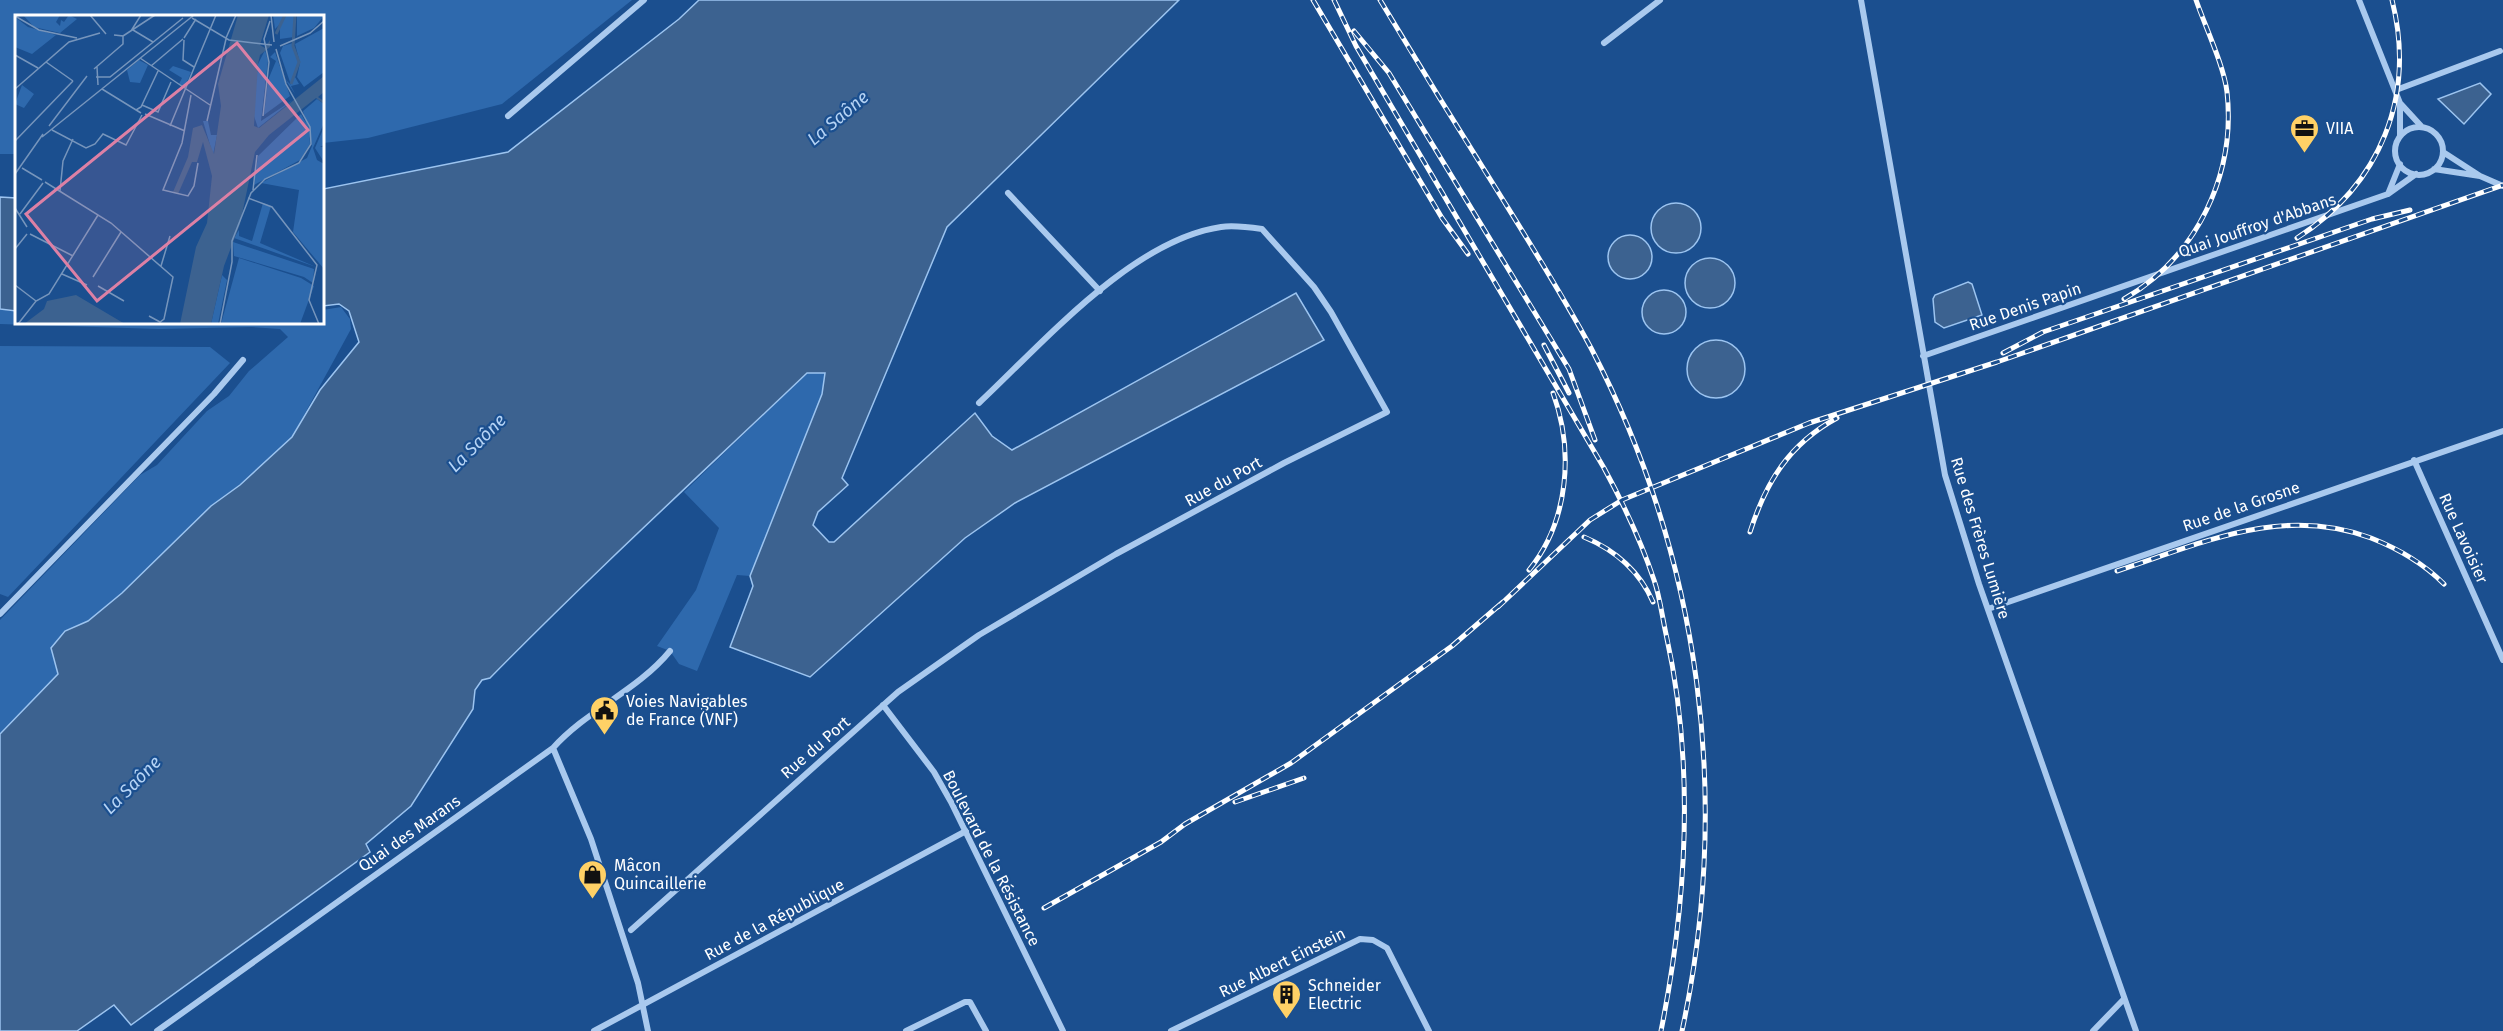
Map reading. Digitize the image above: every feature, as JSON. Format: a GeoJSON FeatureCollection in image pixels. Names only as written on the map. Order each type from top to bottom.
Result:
{"type":"FeatureCollection","features":[{"type":"Feature","properties":{"kind":"street"},"geometry":{"type":"LineString","coordinates":[[508,116],[644,0]]}},
{"type":"Feature","properties":{"kind":"street"},"geometry":{"type":"LineString","coordinates":[[1604,43],[1660,0]]}},
{"type":"Feature","properties":{"kind":"street","name":"Rue des Frères Lumière"},"geometry":{"type":"LineString","coordinates":[[1861,0],[1945,475],[1988,609],[2136,1031]]}},
{"type":"Feature","properties":{"kind":"street"},"geometry":{"type":"LineString","coordinates":[[2359,0],[2400,103],[2400,136],[2395,150],[2400,165],[2388,194]]}},
{"type":"Feature","properties":{"kind":"street"},"geometry":{"type":"LineString","coordinates":[[2396,90],[2500,51]]}},
{"type":"Feature","properties":{"kind":"street"},"geometry":{"type":"LineString","coordinates":[[2400,103],[2422,127],[2435,133],[2443,152],[2480,176],[2503,186]]}},
{"type":"Feature","properties":{"kind":"street"},"geometry":{"type":"LineString","coordinates":[[2400,136],[2410,129],[2422,127]]}},
{"type":"Feature","properties":{"kind":"street"},"geometry":{"type":"LineString","coordinates":[[2434,169],[2443,152]]}},
{"type":"Feature","properties":{"kind":"street"},"geometry":{"type":"LineString","coordinates":[[2400,165],[2416,174],[2434,169],[2480,176]]}},
{"type":"Feature","properties":{"kind":"street","name":"Quai Jouffroy d'Abbans"},"geometry":{"type":"LineString","coordinates":[[2135,282],[2388,194],[2416,174]]}},
{"type":"Feature","properties":{"kind":"street"},"geometry":{"type":"LineString","coordinates":[[1008,193],[1100,291]]}},
{"type":"Feature","properties":{"kind":"street","name":"Rue du Port"},"geometry":{"type":"LineString","coordinates":[[631,930],[883,705],[979,635],[1047,594],[1284,463],[1387,412],[1314,286],[1262,229],[1222,226],[1195,233],[1158,248],[1100,291],[979,403]]}},
{"type":"Feature","properties":{"kind":"street","name":"Rue Denis Papin"},"geometry":{"type":"LineString","coordinates":[[1923,356],[2135,282]]}},
{"type":"Feature","properties":{"kind":"street"},"geometry":{"type":"LineString","coordinates":[[0,614],[214,394],[243,360]]}},
{"type":"Feature","properties":{"kind":"street","name":"Rue de la Grosne"},"geometry":{"type":"LineString","coordinates":[[1988,609],[2503,431]]}},
{"type":"Feature","properties":{"kind":"street","name":"Rue Lavoisier"},"geometry":{"type":"LineString","coordinates":[[2414,460],[2503,660]]}},
{"type":"Feature","properties":{"kind":"street","name":"Quai des Marans"},"geometry":{"type":"LineString","coordinates":[[158,1031],[553,748],[564,736],[644,679],[670,651]]}},
{"type":"Feature","properties":{"kind":"street","name":"Boulevard de la Résistance"},"geometry":{"type":"LineString","coordinates":[[883,705],[934,772],[966,831],[1063,1031]]}},
{"type":"Feature","properties":{"kind":"street"},"geometry":{"type":"LineString","coordinates":[[553,748],[591,839],[638,983],[648,1031]]}},
{"type":"Feature","properties":{"kind":"street","name":"Rue de la République"},"geometry":{"type":"LineString","coordinates":[[594,1031],[966,831]]}},
{"type":"Feature","properties":{"kind":"street","name":"Rue Albert Einstein"},"geometry":{"type":"LineString","coordinates":[[1171,1031],[1360,939],[1373,940],[1387,948],[1430,1031]]}},
{"type":"Feature","properties":{"kind":"street"},"geometry":{"type":"LineString","coordinates":[[2093,1031],[2124,999]]}},
{"type":"Feature","properties":{"kind":"street"},"geometry":{"type":"LineString","coordinates":[[906,1031],[965,1002],[970,1002],[973,1006],[986,1031]]}},
{"type":"Feature","properties":{"kind":"shaded area"},"geometry":{"type":"Polygon","coordinates":[[[0,0],[632,0],[502,104],[368,138],[324,143],[324,15],[15,15],[15,154],[0,154],[0,0]]]}},
{"type":"Feature","properties":{"kind":"shaded area"},"geometry":{"type":"Polygon","coordinates":[[[341,307],[350,319],[351,329],[292,437],[240,485],[211,506],[122,593],[88,621],[65,631],[51,648],[58,674],[0,734],[0,620],[140,475],[157,465],[207,411],[229,396],[249,371],[288,337],[280,329],[251,327],[159,329],[0,324],[0,309],[15,311],[15,324],[324,324],[324,310],[341,307]]]}},
{"type":"Feature","properties":{"kind":"shaded area"},"geometry":{"type":"Polygon","coordinates":[[[0,346],[210,347],[230,363],[8,597],[0,594],[0,346]]]}},
{"type":"Feature","properties":{"kind":"shaded area"},"geometry":{"type":"Polygon","coordinates":[[[807,373],[826,373],[822,394],[750,576],[737,575],[697,671],[679,664],[670,651],[657,646],[696,590],[719,528],[684,492],[807,373]]]}},
{"type":"Feature","properties":{"kind":"water","name":"La Saône"},"geometry":{"type":"Polygon","coordinates":[[[699,0],[1179,0],[947,227],[842,478],[848,485],[818,512],[813,525],[829,542],[834,542],[975,413],[992,436],[1012,450],[1296,293],[1324,340],[1015,503],[965,538],[810,677],[730,647],[753,586],[750,576],[822,394],[825,373],[807,373],[490,678],[482,680],[475,690],[473,709],[411,806],[366,844],[370,852],[131,1025],[114,1005],[77,1031],[0,1031],[0,734],[58,674],[51,648],[65,631],[88,621],[122,593],[211,506],[240,485],[292,437],[320,390],[359,342],[349,311],[339,304],[324,306],[324,189],[508,152],[679,19],[699,0]]]}},
{"type":"Feature","properties":{"kind":"water"},"geometry":{"type":"Polygon","coordinates":[[[2480,83],[2491,94],[2464,124],[2438,99],[2480,83]]]}},
{"type":"Feature","properties":{"kind":"water"},"geometry":{"type":"Polygon","coordinates":[[[0,197],[15,198],[15,311],[0,309],[0,197]]]}},
{"type":"Feature","properties":{"kind":"water"},"geometry":{"type":"Polygon","coordinates":[[[1671,203],[1681,203],[1694,210],[1701,223],[1701,233],[1694,246],[1681,253],[1671,253],[1662,249],[1655,242],[1651,233],[1651,223],[1655,214],[1662,207],[1671,203]]]}},
{"type":"Feature","properties":{"kind":"water"},"geometry":{"type":"Polygon","coordinates":[[[1630,235],[1639,236],[1646,241],[1651,248],[1651,266],[1646,273],[1639,278],[1630,279],[1621,278],[1614,273],[1609,266],[1608,257],[1609,248],[1614,241],[1621,236],[1630,235]]]}},
{"type":"Feature","properties":{"kind":"water"},"geometry":{"type":"Polygon","coordinates":[[[1705,258],[1715,258],[1728,265],[1735,278],[1735,288],[1728,301],[1715,308],[1705,308],[1696,304],[1689,297],[1685,288],[1685,278],[1689,269],[1696,262],[1705,258]]]}},
{"type":"Feature","properties":{"kind":"water"},"geometry":{"type":"Polygon","coordinates":[[[1968,282],[1972,284],[1982,315],[1944,328],[1935,322],[1933,299],[1935,295],[1968,282]]]}},
{"type":"Feature","properties":{"kind":"water"},"geometry":{"type":"Polygon","coordinates":[[[1664,290],[1672,291],[1680,296],[1685,304],[1685,320],[1680,328],[1672,333],[1664,334],[1656,333],[1648,328],[1643,320],[1642,312],[1643,304],[1648,296],[1656,291],[1664,290]]]}},
{"type":"Feature","properties":{"kind":"water"},"geometry":{"type":"Polygon","coordinates":[[[1716,340],[1732,345],[1740,353],[1745,369],[1740,385],[1732,393],[1716,398],[1700,393],[1692,385],[1687,369],[1692,353],[1700,345],[1716,340]]]}},
{"type":"Feature","properties":{"kind":"railway"},"geometry":{"type":"LineString","coordinates":[[1313,0],[1442,218],[1468,254]]}},
{"type":"Feature","properties":{"kind":"railway"},"geometry":{"type":"LineString","coordinates":[[1334,0],[1356,46],[1604,468],[1632,523],[1656,586],[1675,683],[1684,782],[1682,883],[1670,982],[1661,1031]]}},
{"type":"Feature","properties":{"kind":"railway"},"geometry":{"type":"LineString","coordinates":[[1380,0],[1547,271],[1591,348],[1629,428],[1659,511],[1681,595],[1696,681],[1704,768],[1704,856],[1697,943],[1682,1031]]}},
{"type":"Feature","properties":{"kind":"railway"},"geometry":{"type":"LineString","coordinates":[[2124,299],[2150,281],[2191,237],[2218,182],[2225,153],[2228,123],[2227,92],[2218,58],[2196,0]]}},
{"type":"Feature","properties":{"kind":"railway"},"geometry":{"type":"LineString","coordinates":[[2297,238],[2326,216],[2351,192],[2370,164],[2385,135],[2395,103],[2399,70],[2398,36],[2392,0]]}},
{"type":"Feature","properties":{"kind":"railway"},"geometry":{"type":"LineString","coordinates":[[1354,31],[1389,73],[1569,369],[1595,440]]}},
{"type":"Feature","properties":{"kind":"railway"},"geometry":{"type":"LineString","coordinates":[[1498,607],[1590,520],[1622,500],[1809,423],[1997,362],[2503,185]]}},
{"type":"Feature","properties":{"kind":"railway"},"geometry":{"type":"LineString","coordinates":[[2003,353],[2043,332],[2372,219],[2410,210]]}},
{"type":"Feature","properties":{"kind":"railway"},"geometry":{"type":"LineString","coordinates":[[1544,345],[1569,393]]}},
{"type":"Feature","properties":{"kind":"railway"},"geometry":{"type":"LineString","coordinates":[[1529,570],[1553,530],[1564,484],[1564,438],[1553,393]]}},
{"type":"Feature","properties":{"kind":"railway"},"geometry":{"type":"LineString","coordinates":[[1750,532],[1764,497],[1782,466],[1805,440],[1837,418]]}},
{"type":"Feature","properties":{"kind":"railway"},"geometry":{"type":"LineString","coordinates":[[2117,571],[2180,549],[2242,532],[2305,525],[2338,529],[2381,542],[2419,563],[2444,584]]}},
{"type":"Feature","properties":{"kind":"railway"},"geometry":{"type":"LineString","coordinates":[[1584,537],[1606,548],[1625,563],[1641,581],[1653,602]]}},
{"type":"Feature","properties":{"kind":"railway"},"geometry":{"type":"LineString","coordinates":[[1044,908],[1161,842],[1185,824],[1291,763],[1452,646],[1503,602]]}},
{"type":"Feature","properties":{"kind":"railway"},"geometry":{"type":"LineString","coordinates":[[1235,802],[1304,778]]}},
{"type":"Feature","properties":{"kind":"place","name":"VIIA"},"geometry":{"type":"Point","coordinates":[2305,154]}},
{"type":"Feature","properties":{"kind":"place","name":"Voies Navigables de France (VNF)"},"geometry":{"type":"Point","coordinates":[605,736]}},
{"type":"Feature","properties":{"kind":"place","name":"Mâcon Quincaillerie"},"geometry":{"type":"Point","coordinates":[593,900]}},
{"type":"Feature","properties":{"kind":"place","name":"Schneider Electric"},"geometry":{"type":"Point","coordinates":[1287,1020]}}]}
